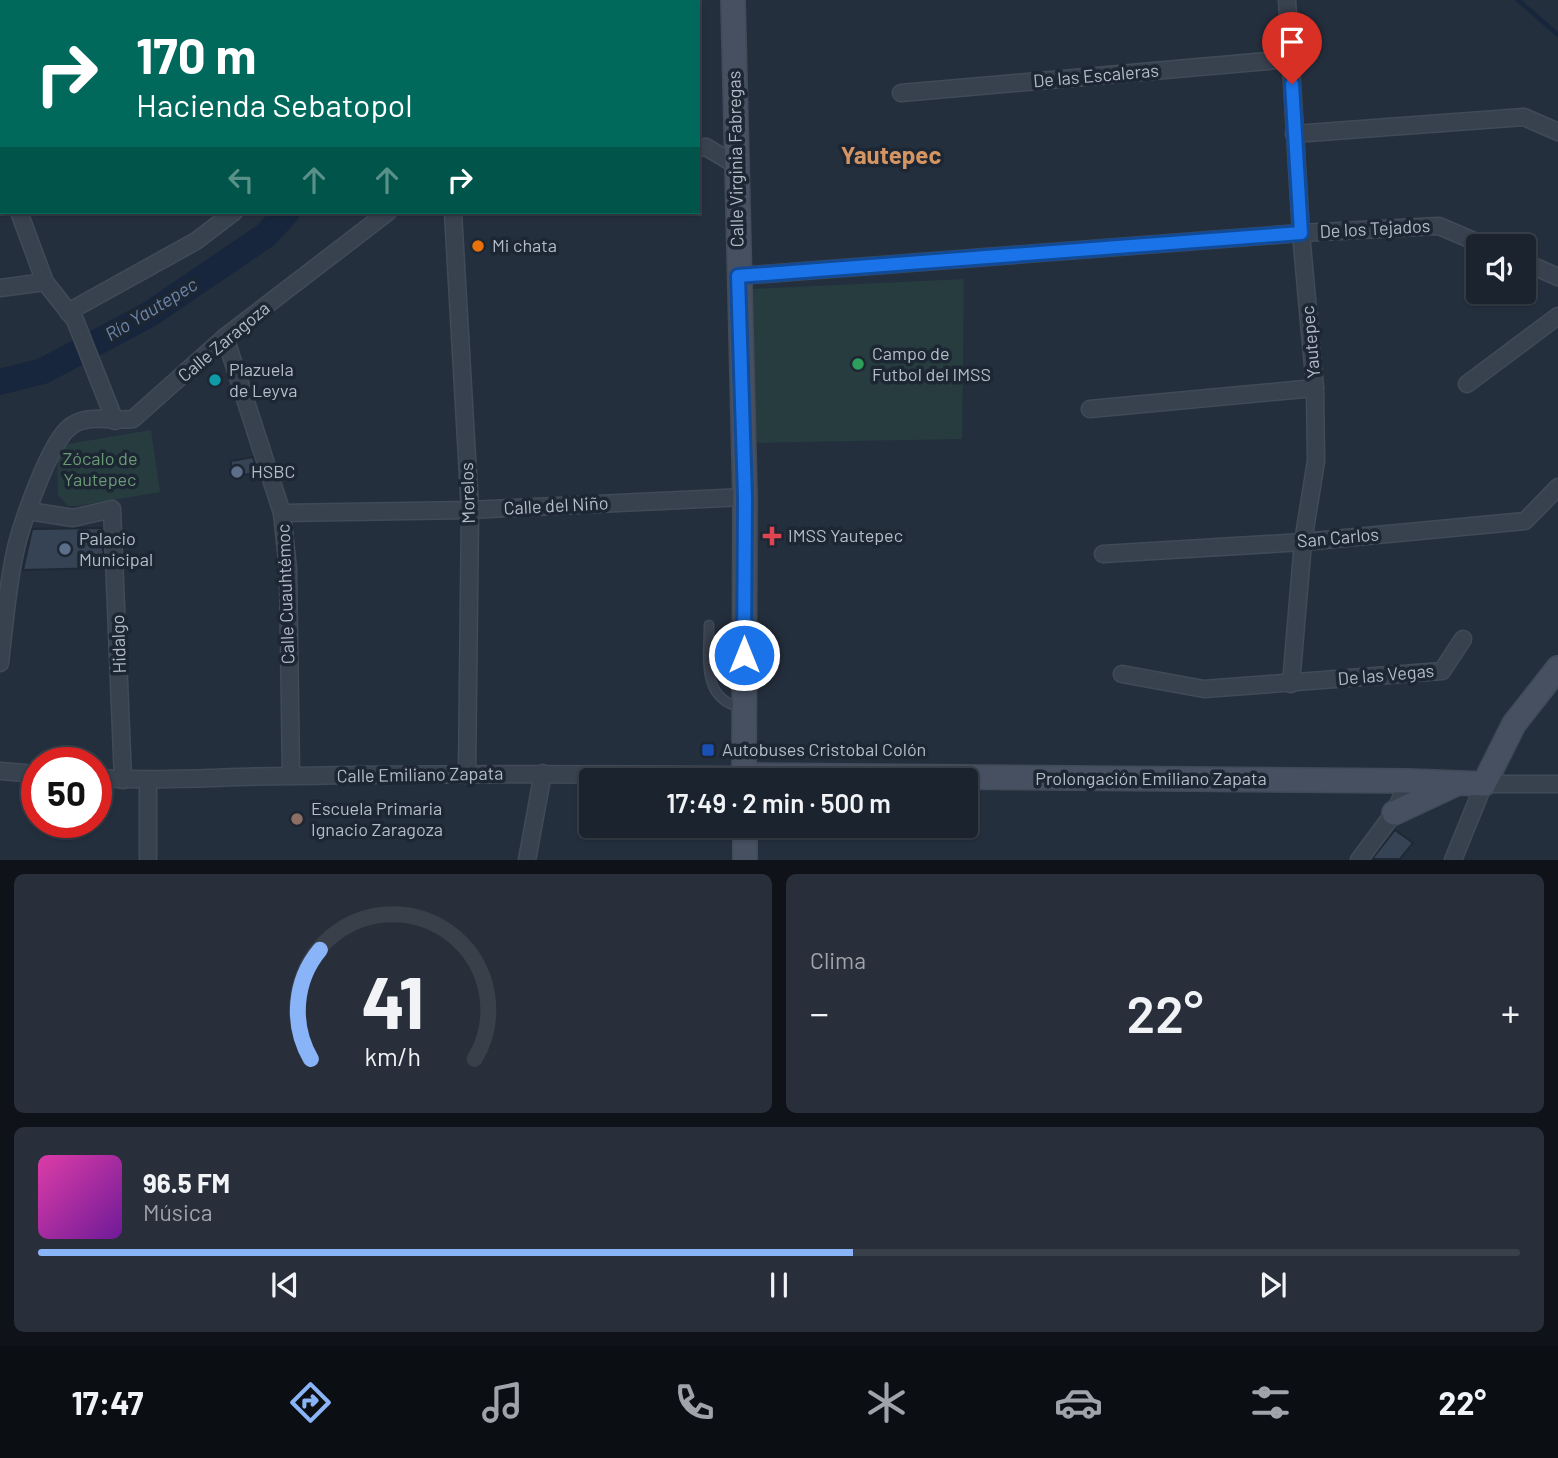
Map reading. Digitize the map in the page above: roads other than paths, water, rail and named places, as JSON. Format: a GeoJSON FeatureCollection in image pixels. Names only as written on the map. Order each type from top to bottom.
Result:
{"type":"FeatureCollection","features":[{"type":"Feature","properties":{"kind":"street","name":"Calle Virginia Fabregas"},"geometry":{"type":"LineString","coordinates":[[733,0],[745,497],[744,768]]}},
{"type":"Feature","properties":{"kind":"street","name":"Yautepec"},"geometry":{"type":"LineString","coordinates":[[1287,0],[1301,233],[1315,388],[1316,461],[1303,542],[1291,684]]}},
{"type":"Feature","properties":{"kind":"street","name":"De las Escaleras"},"geometry":{"type":"LineString","coordinates":[[901,93],[1290,59]]}},
{"type":"Feature","properties":{"kind":"street"},"geometry":{"type":"LineString","coordinates":[[1294,134],[1524,117],[1558,132]]}},
{"type":"Feature","properties":{"kind":"street"},"geometry":{"type":"LineString","coordinates":[[702,147],[736,132]]}},
{"type":"Feature","properties":{"kind":"street"},"geometry":{"type":"LineString","coordinates":[[702,147],[736,165]]}},
{"type":"Feature","properties":{"kind":"street"},"geometry":{"type":"LineString","coordinates":[[20,214],[44,282],[72,316],[115,421]]}},
{"type":"Feature","properties":{"kind":"street"},"geometry":{"type":"LineString","coordinates":[[72,316],[196,241],[231,214]]}},
{"type":"Feature","properties":{"kind":"street","name":"Calle Zaragoza"},"geometry":{"type":"LineString","coordinates":[[29,511],[54,445],[70,426],[90,417],[115,421],[133,419],[225,337],[385,214]]}},
{"type":"Feature","properties":{"kind":"street","name":"Morelos"},"geometry":{"type":"LineString","coordinates":[[453,214],[470,510],[467,775]]}},
{"type":"Feature","properties":{"kind":"street","name":"De los Tejados"},"geometry":{"type":"LineString","coordinates":[[738,276],[1301,233],[1439,226],[1466,238]]}},
{"type":"Feature","properties":{"kind":"street"},"geometry":{"type":"LineString","coordinates":[[1536,267],[1558,277]]}},
{"type":"Feature","properties":{"kind":"street"},"geometry":{"type":"LineString","coordinates":[[0,288],[44,282]]}},
{"type":"Feature","properties":{"kind":"street"},"geometry":{"type":"LineString","coordinates":[[1467,384],[1558,316]]}},
{"type":"Feature","properties":{"kind":"street","name":"Calle Cuauhtémoc"},"geometry":{"type":"LineString","coordinates":[[225,337],[282,513],[288,569],[291,775]]}},
{"type":"Feature","properties":{"kind":"street"},"geometry":{"type":"LineString","coordinates":[[1090,409],[1315,388]]}},
{"type":"Feature","properties":{"kind":"street","name":"San Carlos"},"geometry":{"type":"LineString","coordinates":[[1103,554],[1303,542],[1525,521],[1558,487]]}},
{"type":"Feature","properties":{"kind":"street","name":"Calle del Niño"},"geometry":{"type":"LineString","coordinates":[[282,513],[470,510],[745,497]]}},
{"type":"Feature","properties":{"kind":"street","name":"Hidalgo"},"geometry":{"type":"LineString","coordinates":[[29,511],[73,518],[113,509],[123,780]]}},
{"type":"Feature","properties":{"kind":"street"},"geometry":{"type":"LineString","coordinates":[[0,663],[14,555],[29,511]]}},
{"type":"Feature","properties":{"kind":"street","name":"De las Vegas"},"geometry":{"type":"LineString","coordinates":[[1291,684],[1442,671],[1463,639]]}},
{"type":"Feature","properties":{"kind":"street"},"geometry":{"type":"LineString","coordinates":[[1453,859],[1484,784],[1514,724],[1558,667]]}},
{"type":"Feature","properties":{"kind":"street"},"geometry":{"type":"LineString","coordinates":[[1122,674],[1204,689],[1291,684]]}},
{"type":"Feature","properties":{"kind":"street"},"geometry":{"type":"LineString","coordinates":[[0,771],[21,773]]}},
{"type":"Feature","properties":{"kind":"street"},"geometry":{"type":"LineString","coordinates":[[527,859],[543,773]]}},
{"type":"Feature","properties":{"kind":"street","name":"Calle Emiliano Zapata"},"geometry":{"type":"LineString","coordinates":[[112,779],[148,781],[291,775],[579,774]]}},
{"type":"Feature","properties":{"kind":"street","name":"Prolongación Emiliano Zapata"},"geometry":{"type":"LineString","coordinates":[[978,779],[1558,784]]}},
{"type":"Feature","properties":{"kind":"street"},"geometry":{"type":"LineString","coordinates":[[148,781],[148,859]]}},
{"type":"Feature","properties":{"kind":"street"},"geometry":{"type":"LineString","coordinates":[[1359,859],[1394,813],[1409,781]]}},
{"type":"Feature","properties":{"kind":"street"},"geometry":{"type":"LineString","coordinates":[[1394,813],[1459,783]]}},
{"type":"Feature","properties":{"kind":"street"},"geometry":{"type":"LineString","coordinates":[[745,838],[745,859]]}},
{"type":"Feature","properties":{"kind":"lane"},"geometry":{"type":"LineString","coordinates":[[709,625],[709,679],[717,697],[728,705],[743,708]]}},
{"type":"Feature","properties":{"kind":"waterway"},"geometry":{"type":"LineString","coordinates":[[1518,0],[1558,35]]}},
{"type":"Feature","properties":{"kind":"waterway","name":"Río Yautepec"},"geometry":{"type":"LineString","coordinates":[[0,382],[43,371],[150,314],[266,235],[285,214]]}},
{"type":"Feature","properties":{"kind":"place","name":"Mi chata"},"geometry":{"type":"Point","coordinates":[478,246]}},
{"type":"Feature","properties":{"kind":"place","name":"Campo de Futbol del IMSS"},"geometry":{"type":"Point","coordinates":[858,364]}},
{"type":"Feature","properties":{"kind":"place","name":"Plazuela de Leyva"},"geometry":{"type":"Point","coordinates":[215,380]}},
{"type":"Feature","properties":{"kind":"place","name":"HSBC"},"geometry":{"type":"Point","coordinates":[237,472]}},
{"type":"Feature","properties":{"kind":"place","name":"IMSS Yautepec"},"geometry":{"type":"Point","coordinates":[772,536]}},
{"type":"Feature","properties":{"kind":"place","name":"Palacio Municipal"},"geometry":{"type":"Point","coordinates":[65,549]}},
{"type":"Feature","properties":{"kind":"place","name":"Autobuses Cristobal Colón"},"geometry":{"type":"Point","coordinates":[708,750]}},
{"type":"Feature","properties":{"kind":"place","name":"Escuela Primaria Ignacio Zaragoza"},"geometry":{"type":"Point","coordinates":[297,819]}},
{"type":"Feature","properties":{"kind":"district","name":"Yautepec"},"geometry":{"type":"Point","coordinates":[891,156]}},
{"type":"Feature","properties":{"kind":"park label","name":"Zócalo de Yautepec"},"geometry":{"type":"Point","coordinates":[100,469]}}]}
